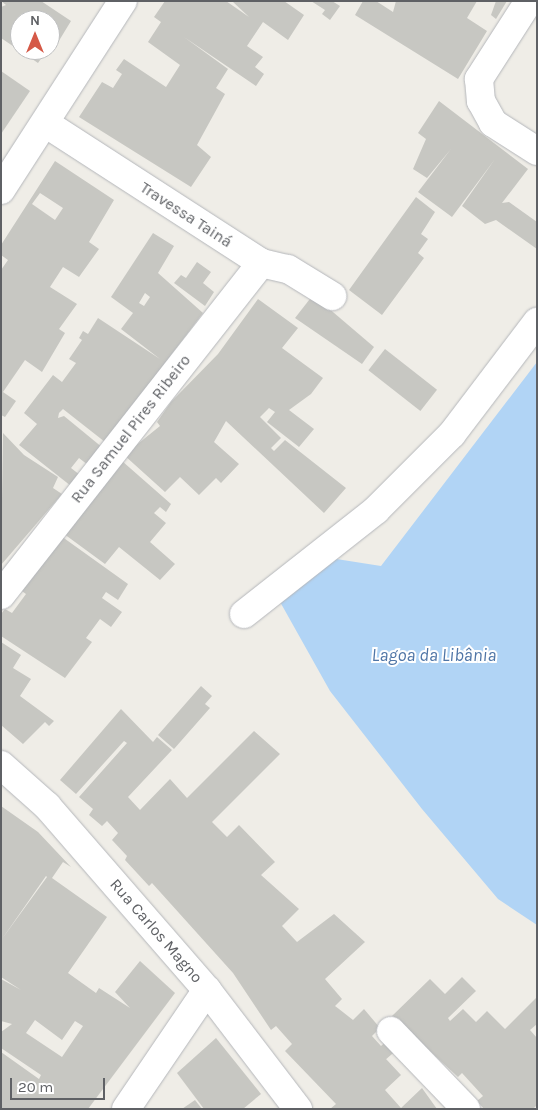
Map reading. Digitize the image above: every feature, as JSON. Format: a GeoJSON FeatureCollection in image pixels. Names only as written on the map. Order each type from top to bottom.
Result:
{"type":"FeatureCollection","features":[{"type":"Feature","properties":{"kind":"street"},"geometry":{"type":"LineString","coordinates":[[1,190],[123,1]]}},
{"type":"Feature","properties":{"kind":"street"},"geometry":{"type":"LineString","coordinates":[[530,1],[479,79],[481,101],[493,123],[537,151]]}},
{"type":"Feature","properties":{"kind":"street","name":"Travessa Tainá"},"geometry":{"type":"LineString","coordinates":[[45,123],[261,263],[288,269],[332,296]]}},
{"type":"Feature","properties":{"kind":"street","name":"Rua Samuel Pires Ribeiro"},"geometry":{"type":"LineString","coordinates":[[1,596],[261,263]]}},
{"type":"Feature","properties":{"kind":"street"},"geometry":{"type":"LineString","coordinates":[[244,614],[376,510],[452,434],[537,322]]}},
{"type":"Feature","properties":{"kind":"street","name":"Rua Carlos Magno"},"geometry":{"type":"LineString","coordinates":[[1,765],[47,806],[207,990],[298,1109]]}},
{"type":"Feature","properties":{"kind":"street"},"geometry":{"type":"LineString","coordinates":[[126,1109],[207,990]]}},
{"type":"Feature","properties":{"kind":"street"},"geometry":{"type":"LineString","coordinates":[[391,1031],[466,1109]]}},
{"type":"Feature","properties":{"kind":"water","name":"Lagoa da Libânia"},"geometry":{"type":"Polygon","coordinates":[[[537,362],[537,925],[498,899],[422,809],[330,691],[279,600],[330,558],[381,566],[537,362]]]}},
{"type":"Feature","properties":{"kind":"building"},"geometry":{"type":"Polygon","coordinates":[[[1,1],[41,1],[54,10],[10,10],[10,44],[1,38],[1,7],[6,5],[1,1]]]}},
{"type":"Feature","properties":{"kind":"building"},"geometry":{"type":"Polygon","coordinates":[[[165,1],[226,1],[249,17],[232,1],[284,1],[304,15],[288,40],[263,22],[247,46],[263,57],[255,67],[264,74],[256,86],[184,37],[228,69],[216,88],[225,94],[197,145],[211,157],[191,187],[79,117],[102,82],[113,88],[122,74],[116,70],[124,59],[166,87],[180,65],[148,42],[161,22],[154,17],[165,1]]]}},
{"type":"Feature","properties":{"kind":"building"},"geometry":{"type":"Polygon","coordinates":[[[311,1],[332,1],[340,6],[330,20],[322,14],[325,10],[311,1]]]}},
{"type":"Feature","properties":{"kind":"building"},"geometry":{"type":"Polygon","coordinates":[[[363,1],[376,1],[393,12],[396,1],[477,1],[467,18],[487,31],[458,79],[355,15],[363,1]]]}},
{"type":"Feature","properties":{"kind":"building"},"geometry":{"type":"Polygon","coordinates":[[[496,1],[507,1],[496,19],[491,15],[496,1]]]}},
{"type":"Feature","properties":{"kind":"building"},"geometry":{"type":"Polygon","coordinates":[[[60,14],[71,21],[60,39],[60,14]]]}},
{"type":"Feature","properties":{"kind":"building"},"geometry":{"type":"Polygon","coordinates":[[[1,71],[30,91],[1,134],[1,71]]]}},
{"type":"Feature","properties":{"kind":"building"},"geometry":{"type":"Polygon","coordinates":[[[439,101],[528,169],[502,203],[509,202],[537,222],[537,249],[496,220],[485,224],[462,206],[495,159],[452,217],[418,192],[451,149],[427,178],[413,169],[426,139],[418,133],[439,101]]]}},
{"type":"Feature","properties":{"kind":"building"},"geometry":{"type":"Polygon","coordinates":[[[55,161],[114,200],[89,242],[99,249],[79,277],[63,267],[50,287],[77,304],[59,329],[65,333],[42,372],[25,360],[3,392],[16,401],[5,417],[1,415],[1,270],[8,260],[1,255],[1,245],[55,161]],[[40,193],[32,204],[55,220],[63,208],[40,193]]]}},
{"type":"Feature","properties":{"kind":"building"},"geometry":{"type":"Polygon","coordinates":[[[416,197],[435,212],[421,234],[428,239],[418,253],[424,258],[382,315],[349,290],[416,197]]]}},
{"type":"Feature","properties":{"kind":"building"},"geometry":{"type":"Polygon","coordinates":[[[153,233],[174,246],[158,273],[203,313],[105,442],[63,409],[59,413],[58,418],[64,416],[103,448],[88,465],[79,458],[71,468],[80,475],[71,486],[19,445],[37,424],[24,413],[53,375],[62,382],[76,363],[69,359],[82,340],[79,338],[83,331],[88,334],[98,318],[160,359],[121,329],[133,313],[111,297],[153,233]],[[145,293],[139,303],[144,306],[150,297],[145,293]]]}},
{"type":"Feature","properties":{"kind":"building"},"geometry":{"type":"Polygon","coordinates":[[[197,262],[211,272],[203,283],[214,292],[205,306],[174,283],[181,275],[186,278],[197,262]]]}},
{"type":"Feature","properties":{"kind":"building"},"geometry":{"type":"Polygon","coordinates":[[[313,295],[374,347],[362,364],[295,318],[313,295]]]}},
{"type":"Feature","properties":{"kind":"building"},"geometry":{"type":"Polygon","coordinates":[[[258,299],[298,328],[282,348],[323,378],[311,394],[289,410],[314,429],[299,447],[267,422],[275,412],[269,408],[260,417],[281,438],[271,448],[274,451],[285,440],[346,488],[324,513],[226,421],[214,442],[239,464],[221,483],[216,478],[199,495],[180,477],[165,492],[124,455],[160,426],[157,422],[171,402],[218,354],[258,299]]]}},
{"type":"Feature","properties":{"kind":"building"},"geometry":{"type":"Polygon","coordinates":[[[385,349],[437,390],[420,411],[368,370],[385,349]]]}},
{"type":"Feature","properties":{"kind":"building"},"geometry":{"type":"Polygon","coordinates":[[[3,433],[24,455],[58,477],[53,488],[62,494],[1,565],[3,433]]]}},
{"type":"Feature","properties":{"kind":"building"},"geometry":{"type":"Polygon","coordinates":[[[122,461],[171,504],[166,512],[160,507],[154,513],[166,523],[150,542],[175,564],[160,580],[119,547],[105,564],[60,531],[122,461]]]}},
{"type":"Feature","properties":{"kind":"building"},"geometry":{"type":"Polygon","coordinates":[[[61,536],[128,584],[118,600],[106,592],[102,598],[122,612],[111,627],[100,619],[86,638],[92,642],[65,678],[1,636],[1,614],[5,609],[12,613],[26,594],[19,589],[61,536]]]}},
{"type":"Feature","properties":{"kind":"building"},"geometry":{"type":"Polygon","coordinates":[[[1,642],[21,655],[13,668],[31,679],[20,696],[54,721],[49,726],[45,722],[23,744],[1,725],[1,642]]]}},
{"type":"Feature","properties":{"kind":"building"},"geometry":{"type":"Polygon","coordinates":[[[201,686],[212,696],[205,704],[210,708],[174,749],[158,735],[201,686]]]}},
{"type":"Feature","properties":{"kind":"building"},"geometry":{"type":"Polygon","coordinates":[[[121,709],[153,742],[157,737],[172,750],[128,797],[140,810],[170,779],[187,798],[254,731],[280,754],[212,822],[227,837],[239,825],[275,862],[261,875],[299,909],[282,926],[297,942],[334,914],[365,942],[325,979],[342,999],[335,1006],[353,1020],[364,1009],[380,1028],[372,1036],[381,1046],[390,1038],[399,1048],[386,1059],[401,1075],[385,1090],[401,1108],[422,1088],[437,1109],[330,1109],[336,1104],[285,1051],[292,1044],[276,1026],[271,1030],[233,973],[152,883],[149,886],[125,860],[127,856],[112,840],[118,833],[107,821],[102,826],[89,815],[93,809],[79,797],[127,743],[124,741],[76,794],[60,780],[121,709]]]}},
{"type":"Feature","properties":{"kind":"building"},"geometry":{"type":"Polygon","coordinates":[[[1,806],[38,832],[71,867],[63,862],[52,878],[107,917],[68,973],[96,993],[99,988],[130,1008],[115,992],[140,961],[175,993],[88,1109],[1,1109],[1,1052],[39,1079],[41,1075],[1,1048],[1,1032],[12,1024],[1,1021],[1,979],[21,990],[1,977],[1,806]],[[46,876],[2,939],[47,877],[46,876]],[[35,1020],[26,1033],[62,1057],[83,1026],[75,1021],[62,1040],[35,1020]]]}},
{"type":"Feature","properties":{"kind":"building"},"geometry":{"type":"Polygon","coordinates":[[[462,977],[476,991],[448,1018],[450,1021],[463,1009],[476,1022],[487,1011],[505,1029],[537,997],[537,1024],[530,1030],[537,1038],[537,1105],[533,1109],[484,1109],[477,1101],[483,1096],[462,1073],[458,1077],[392,1016],[430,979],[445,994],[462,977]]]}},
{"type":"Feature","properties":{"kind":"building"},"geometry":{"type":"Polygon","coordinates":[[[216,1038],[261,1094],[243,1109],[204,1109],[177,1073],[216,1038]]]}},
{"type":"Feature","properties":{"kind":"building"},"geometry":{"type":"Polygon","coordinates":[[[195,1100],[202,1109],[182,1109],[195,1100]]]}}]}
